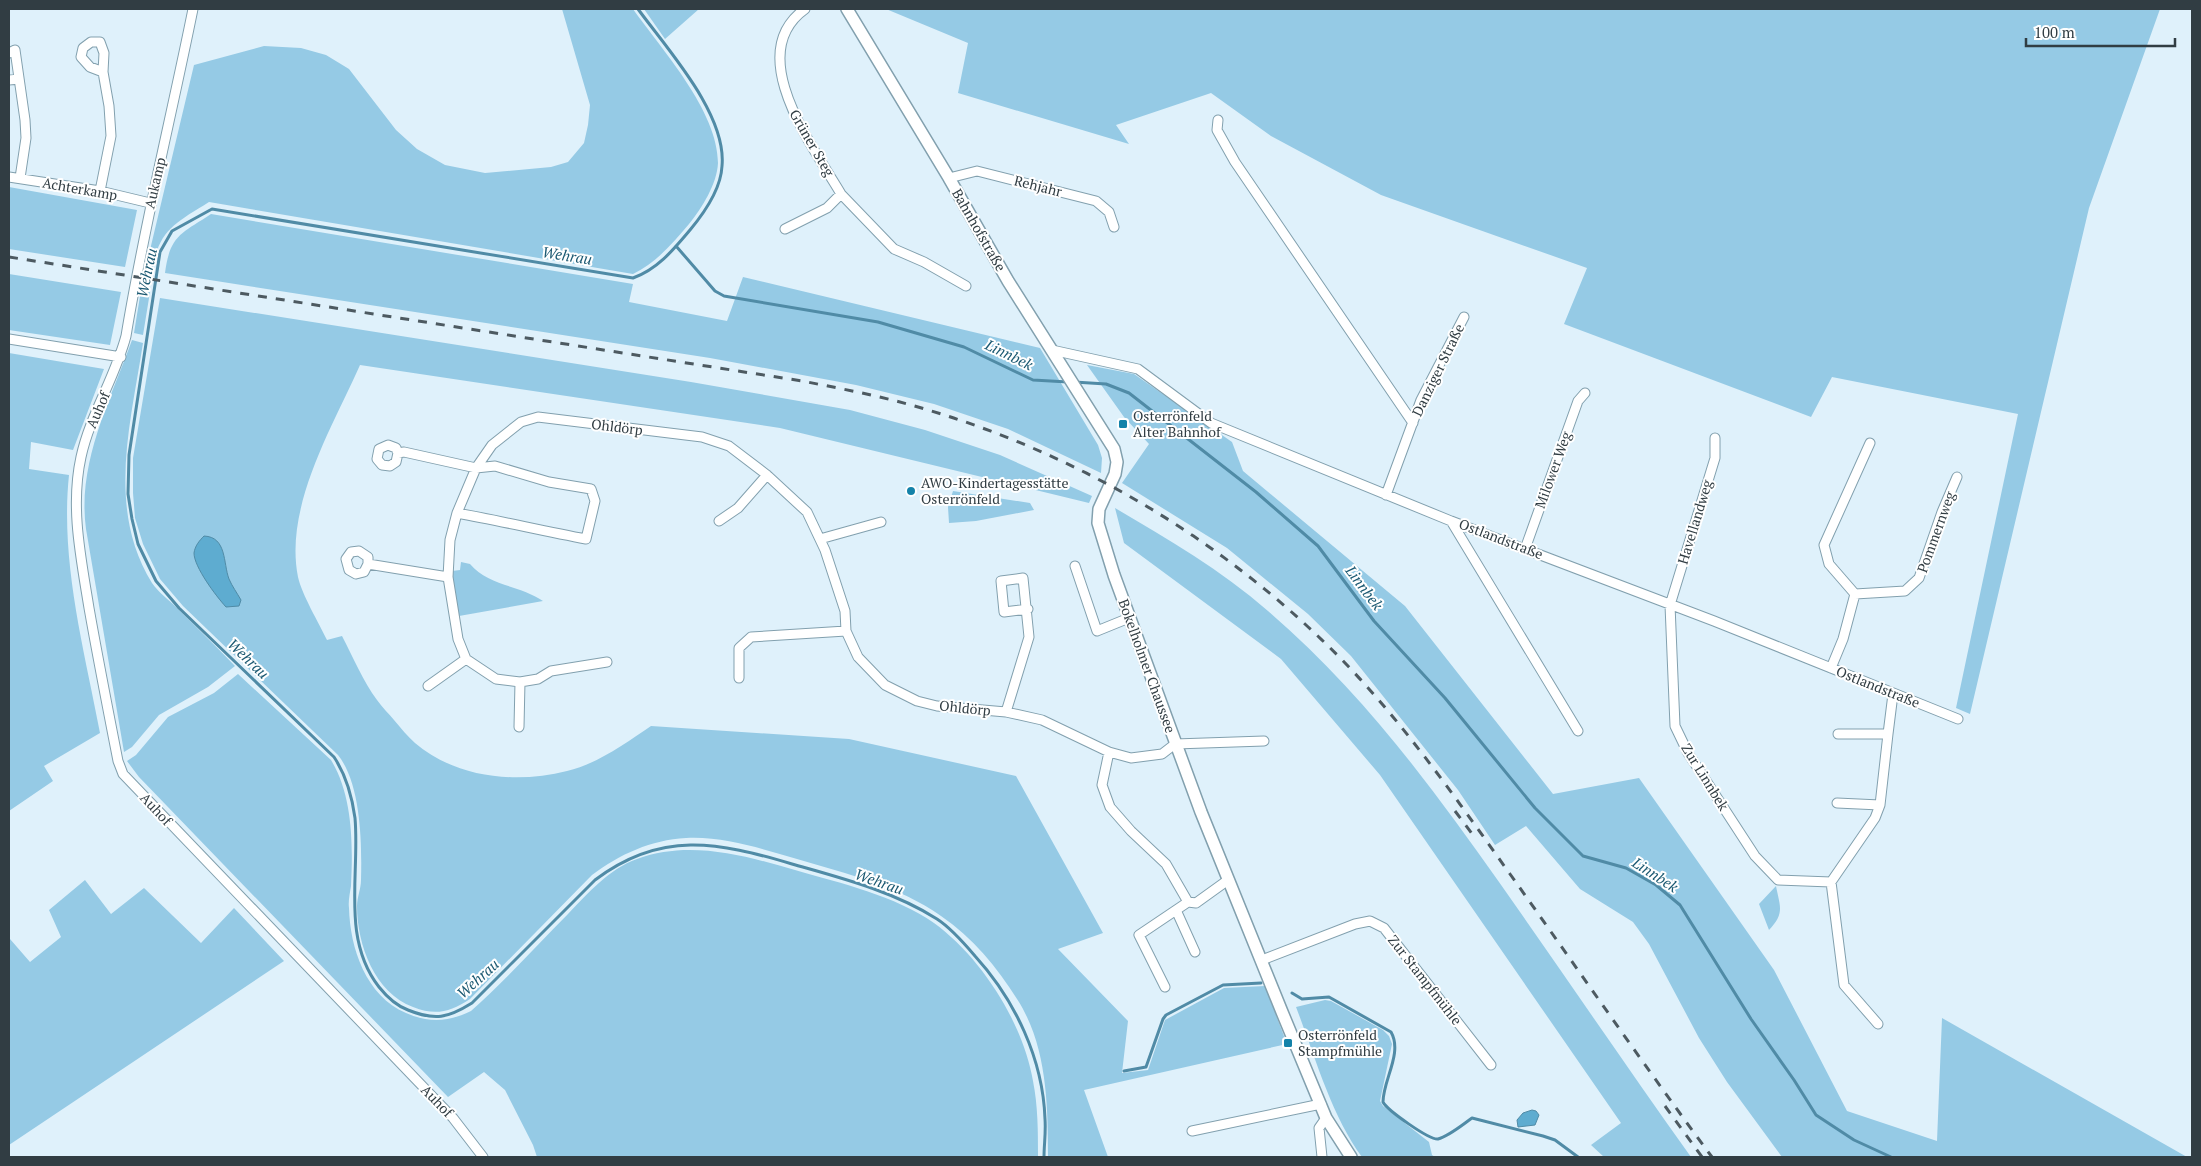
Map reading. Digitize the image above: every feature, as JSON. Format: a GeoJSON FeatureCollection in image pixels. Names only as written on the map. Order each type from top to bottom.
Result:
{"type":"FeatureCollection","features":[{"type":"Feature","properties":{"kind":"main road","name":"Bahnhofstraße"},"geometry":{"type":"LineString","coordinates":[[846,9],[949,178],[1008,281],[1114,450]]}},
{"type":"Feature","properties":{"kind":"main road","name":"Bokelholmer Chaussee"},"geometry":{"type":"LineString","coordinates":[[1114,450],[1117,462],[1115,474],[1099,509],[1098,523],[1129,618],[1175,744],[1228,880],[1326,1118],[1351,1157]]}},
{"type":"Feature","properties":{"kind":"street","name":"Aukamp"},"geometry":{"type":"LineString","coordinates":[[121,357],[150,203],[170,121],[193,9]]}},
{"type":"Feature","properties":{"kind":"street","name":"Grüner Steg"},"geometry":{"type":"LineString","coordinates":[[805,9],[797,14],[784,35],[780,63],[782,80],[796,118],[842,194],[894,249],[924,262],[966,286]]}},
{"type":"Feature","properties":{"kind":"street"},"geometry":{"type":"LineString","coordinates":[[9,53],[15,50],[24,101],[26,138],[20,178]]}},
{"type":"Feature","properties":{"kind":"street"},"geometry":{"type":"LineString","coordinates":[[100,191],[110,136],[109,106],[103,72]]}},
{"type":"Feature","properties":{"kind":"street"},"geometry":{"type":"LineString","coordinates":[[9,80],[19,79]]}},
{"type":"Feature","properties":{"kind":"street"},"geometry":{"type":"LineString","coordinates":[[1217,125],[1235,162],[1413,423]]}},
{"type":"Feature","properties":{"kind":"street","name":"Rehjahr"},"geometry":{"type":"LineString","coordinates":[[949,178],[977,171],[1096,201],[1109,212],[1114,227]]}},
{"type":"Feature","properties":{"kind":"street","name":"Achterkamp"},"geometry":{"type":"LineString","coordinates":[[9,177],[100,191],[150,203]]}},
{"type":"Feature","properties":{"kind":"street"},"geometry":{"type":"LineString","coordinates":[[785,229],[827,208],[842,194]]}},
{"type":"Feature","properties":{"kind":"street","name":"Danziger Straße"},"geometry":{"type":"LineString","coordinates":[[1386,495],[1421,400],[1464,317]]}},
{"type":"Feature","properties":{"kind":"street"},"geometry":{"type":"LineString","coordinates":[[9,339],[121,357]]}},
{"type":"Feature","properties":{"kind":"street","name":"Ostlandstraße"},"geometry":{"type":"LineString","coordinates":[[1052,350],[1138,369],[1211,423],[1451,521],[1525,548],[1958,719]]}},
{"type":"Feature","properties":{"kind":"street","name":"Auhof"},"geometry":{"type":"LineString","coordinates":[[121,357],[89,432],[81,456],[77,481],[76,507],[79,549],[94,636],[118,761],[123,774],[453,1118],[473,1141],[482,1157]]}},
{"type":"Feature","properties":{"kind":"street","name":"Milower Weg"},"geometry":{"type":"LineString","coordinates":[[1525,548],[1578,402],[1585,393]]}},
{"type":"Feature","properties":{"kind":"street","name":"Ohldörp"},"geometry":{"type":"LineString","coordinates":[[466,659],[458,639],[448,577],[450,540],[458,513],[476,468],[492,445],[521,422],[538,417],[702,437],[729,446],[767,475],[807,512],[820,540],[844,611],[846,631],[858,657],[885,685],[917,701],[937,706],[1006,712],[1042,720],[1109,752],[1131,758],[1162,754],[1175,744]]}},
{"type":"Feature","properties":{"kind":"street","name":"Havellandweg"},"geometry":{"type":"LineString","coordinates":[[1670,605],[1715,458],[1715,438]]}},
{"type":"Feature","properties":{"kind":"street"},"geometry":{"type":"LineString","coordinates":[[1831,668],[1842,639],[1855,594],[1829,564],[1824,545],[1870,443]]}},
{"type":"Feature","properties":{"kind":"street"},"geometry":{"type":"LineString","coordinates":[[398,453],[404,452],[476,468],[495,466],[550,482],[591,489],[595,501],[586,539],[458,513]]}},
{"type":"Feature","properties":{"kind":"street"},"geometry":{"type":"LineString","coordinates":[[720,521],[738,508],[767,475]]}},
{"type":"Feature","properties":{"kind":"street","name":"Pommernweg"},"geometry":{"type":"LineString","coordinates":[[1855,594],[1905,591],[1919,578],[1942,512],[1957,477]]}},
{"type":"Feature","properties":{"kind":"street"},"geometry":{"type":"LineString","coordinates":[[1451,521],[1578,731]]}},
{"type":"Feature","properties":{"kind":"street"},"geometry":{"type":"LineString","coordinates":[[820,540],[881,522]]}},
{"type":"Feature","properties":{"kind":"street"},"geometry":{"type":"LineString","coordinates":[[368,564],[448,577]]}},
{"type":"Feature","properties":{"kind":"street"},"geometry":{"type":"LineString","coordinates":[[1075,566],[1097,631],[1129,618]]}},
{"type":"Feature","properties":{"kind":"street","name":"Zur Linnbek"},"geometry":{"type":"LineString","coordinates":[[1670,605],[1675,726],[1688,753],[1755,856],[1778,880],[1832,882]]}},
{"type":"Feature","properties":{"kind":"street"},"geometry":{"type":"LineString","coordinates":[[1006,712],[1029,637],[1028,610]]}},
{"type":"Feature","properties":{"kind":"street"},"geometry":{"type":"LineString","coordinates":[[739,678],[739,648],[751,637],[846,631]]}},
{"type":"Feature","properties":{"kind":"street"},"geometry":{"type":"LineString","coordinates":[[428,686],[466,659],[496,679],[520,682],[538,679],[552,671],[607,662]]}},
{"type":"Feature","properties":{"kind":"street"},"geometry":{"type":"LineString","coordinates":[[519,726],[520,682]]}},
{"type":"Feature","properties":{"kind":"street"},"geometry":{"type":"LineString","coordinates":[[1878,1024],[1844,985],[1832,882],[1875,818],[1880,805],[1893,694]]}},
{"type":"Feature","properties":{"kind":"street"},"geometry":{"type":"LineString","coordinates":[[1838,734],[1888,734]]}},
{"type":"Feature","properties":{"kind":"street"},"geometry":{"type":"LineString","coordinates":[[1175,744],[1264,741]]}},
{"type":"Feature","properties":{"kind":"street"},"geometry":{"type":"LineString","coordinates":[[1109,752],[1102,785],[1110,807],[1131,832],[1166,864],[1188,902]]}},
{"type":"Feature","properties":{"kind":"street"},"geometry":{"type":"LineString","coordinates":[[1838,803],[1880,805]]}},
{"type":"Feature","properties":{"kind":"street"},"geometry":{"type":"LineString","coordinates":[[1165,987],[1139,935],[1188,902],[1196,903],[1228,880]]}},
{"type":"Feature","properties":{"kind":"street"},"geometry":{"type":"LineString","coordinates":[[1176,910],[1195,952]]}},
{"type":"Feature","properties":{"kind":"street","name":"Zur Stampfmühle"},"geometry":{"type":"LineString","coordinates":[[1262,960],[1355,924],[1370,921],[1384,928],[1491,1065]]}},
{"type":"Feature","properties":{"kind":"street"},"geometry":{"type":"LineString","coordinates":[[1192,1131],[1319,1099]]}},
{"type":"Feature","properties":{"kind":"street"},"geometry":{"type":"LineString","coordinates":[[1322,1157],[1320,1128],[1326,1118]]}},
{"type":"Feature","properties":{"kind":"shaded area"},"geometry":{"type":"Polygon","coordinates":[[[562,9],[633,9],[673,62],[699,102],[716,143],[717,171],[704,203],[670,246],[641,270],[633,274],[209,202],[186,216],[163,237],[152,273],[145,271],[194,65],[264,46],[301,48],[326,55],[349,69],[396,130],[417,149],[445,165],[485,173],[551,167],[568,162],[584,143],[590,105],[562,9]]]}},
{"type":"Feature","properties":{"kind":"shaded area"},"geometry":{"type":"Polygon","coordinates":[[[644,9],[699,9],[665,39],[644,9]]]}},
{"type":"Feature","properties":{"kind":"shaded area"},"geometry":{"type":"Polygon","coordinates":[[[886,9],[2160,9],[2089,208],[1970,714],[1956,708],[2018,414],[1832,377],[1811,417],[1564,324],[1587,268],[1381,195],[1271,136],[1211,93],[1116,125],[1129,144],[958,93],[968,43],[886,9]]]}},
{"type":"Feature","properties":{"kind":"shaded area"},"geometry":{"type":"Polygon","coordinates":[[[9,187],[137,210],[125,267],[9,249],[9,187]]]}},
{"type":"Feature","properties":{"kind":"shaded area"},"geometry":{"type":"Polygon","coordinates":[[[211,214],[633,284],[629,302],[727,321],[743,277],[1040,348],[1098,445],[1102,458],[1101,473],[1008,429],[934,404],[856,385],[710,358],[165,273],[167,260],[174,243],[185,231],[211,214]]]}},
{"type":"Feature","properties":{"kind":"shaded area"},"geometry":{"type":"Polygon","coordinates":[[[9,274],[121,292],[110,345],[9,330],[9,274]]]}},
{"type":"Feature","properties":{"kind":"shaded area"},"geometry":{"type":"Polygon","coordinates":[[[141,290],[150,292],[143,335],[134,333],[141,290]]]}},
{"type":"Feature","properties":{"kind":"shaded area"},"geometry":{"type":"Polygon","coordinates":[[[160,298],[691,382],[850,410],[925,430],[1000,455],[1092,496],[1089,503],[780,428],[360,365],[313,468],[298,523],[295,550],[300,584],[327,640],[342,636],[367,685],[381,705],[415,743],[431,755],[449,764],[487,775],[528,777],[548,775],[578,768],[589,763],[611,752],[651,726],[849,739],[1016,776],[1103,933],[1058,949],[1128,1021],[1122,1073],[1148,1070],[1165,1020],[1224,988],[1265,986],[1287,1044],[1084,1090],[1108,1157],[1048,1157],[1044,1076],[1034,1036],[1027,1017],[1017,999],[993,964],[974,943],[953,925],[925,906],[872,882],[757,847],[729,841],[700,838],[673,839],[648,845],[636,849],[603,867],[592,875],[470,999],[456,1007],[436,1012],[421,1010],[400,1000],[388,991],[379,979],[371,966],[360,936],[357,906],[361,880],[360,832],[356,798],[346,767],[338,755],[183,606],[160,579],[143,544],[135,518],[133,458],[160,298]]]}},
{"type":"Feature","properties":{"kind":"shaded area"},"geometry":{"type":"Polygon","coordinates":[[[132,340],[143,343],[128,434],[126,465],[126,495],[130,525],[138,555],[152,583],[160,593],[235,666],[208,687],[159,715],[132,747],[124,752],[86,529],[84,504],[86,480],[97,433],[132,340]]]}},
{"type":"Feature","properties":{"kind":"shaded area"},"geometry":{"type":"Polygon","coordinates":[[[9,353],[104,369],[73,450],[31,442],[29,469],[69,475],[67,508],[71,572],[75,605],[100,733],[44,766],[53,781],[9,811],[9,353]]]}},
{"type":"Feature","properties":{"kind":"shaded area"},"geometry":{"type":"Polygon","coordinates":[[[1087,365],[1134,374],[1232,442],[1243,471],[1405,606],[1553,794],[1639,778],[1774,970],[1847,1111],[1937,1141],[1942,1018],[2187,1157],[1782,1157],[1727,1082],[1699,1038],[1649,944],[1633,922],[1580,889],[1526,826],[1495,845],[1458,790],[1351,656],[1308,614],[1227,548],[1122,483],[1149,444],[1124,417],[1087,365]]]}},
{"type":"Feature","properties":{"kind":"shaded area"},"geometry":{"type":"Polygon","coordinates":[[[953,491],[1030,503],[1034,510],[976,521],[949,523],[948,507],[953,491]]]}},
{"type":"Feature","properties":{"kind":"shaded area"},"geometry":{"type":"Polygon","coordinates":[[[1115,508],[1194,556],[1250,596],[1302,642],[1364,706],[1420,774],[1473,845],[1691,1157],[1604,1157],[1591,1145],[1621,1123],[1380,775],[1281,659],[1124,543],[1115,508]]]}},
{"type":"Feature","properties":{"kind":"shaded area"},"geometry":{"type":"Polygon","coordinates":[[[204,536],[211,537],[217,541],[223,552],[229,579],[241,600],[239,606],[226,607],[201,573],[194,553],[204,536]]]}},
{"type":"Feature","properties":{"kind":"shaded area"},"geometry":{"type":"Polygon","coordinates":[[[461,562],[470,564],[486,577],[543,601],[459,616],[452,571],[460,570],[461,562]]]}},
{"type":"Feature","properties":{"kind":"shaded area"},"geometry":{"type":"Polygon","coordinates":[[[238,674],[331,760],[338,774],[344,789],[350,821],[352,870],[349,905],[353,939],[363,969],[371,983],[380,995],[392,1005],[406,1013],[431,1020],[446,1019],[471,1011],[508,976],[583,898],[608,875],[627,863],[657,853],[696,850],[756,859],[849,885],[903,905],[934,923],[952,937],[984,973],[998,993],[1020,1037],[1028,1059],[1036,1100],[1038,1157],[537,1157],[533,1145],[505,1090],[484,1072],[448,1097],[139,777],[127,761],[136,755],[168,717],[214,693],[238,674]]]}},
{"type":"Feature","properties":{"kind":"shaded area"},"geometry":{"type":"Polygon","coordinates":[[[85,880],[111,914],[144,888],[201,943],[234,908],[284,961],[9,1145],[9,940],[30,962],[61,937],[49,910],[85,880]]]}},
{"type":"Feature","properties":{"kind":"shaded area"},"geometry":{"type":"Polygon","coordinates":[[[1776,886],[1780,910],[1777,919],[1769,930],[1759,904],[1776,886]]]}},
{"type":"Feature","properties":{"kind":"shaded area"},"geometry":{"type":"Polygon","coordinates":[[[1325,1000],[1331,1001],[1383,1030],[1389,1036],[1392,1044],[1380,1101],[1383,1106],[1429,1142],[1432,1155],[1435,1157],[1362,1157],[1341,1123],[1296,1007],[1325,1000]]]}},
{"type":"Feature","properties":{"kind":"shaded area"},"geometry":{"type":"Polygon","coordinates":[[[1532,1110],[1536,1111],[1539,1115],[1535,1125],[1518,1127],[1517,1120],[1523,1113],[1532,1110]]]}},
{"type":"Feature","properties":{"kind":"waterway","name":"Wehrau"},"geometry":{"type":"LineString","coordinates":[[638,9],[693,83],[715,125],[721,146],[721,175],[715,192],[701,216],[672,251],[658,264],[633,278],[212,209],[172,231],[160,252],[129,455],[128,494],[138,544],[156,581],[179,608],[334,757],[342,771],[348,786],[355,818],[355,906],[360,948],[367,968],[379,987],[396,1004],[426,1016],[434,1017],[448,1015],[472,1003],[595,880],[619,864],[643,853],[667,847],[690,845],[715,846],[765,856],[866,886],[903,901],[937,919],[971,951],[1003,992],[1033,1053],[1043,1097],[1045,1124],[1044,1157]]}},
{"type":"Feature","properties":{"kind":"waterway","name":"Linnbek"},"geometry":{"type":"LineString","coordinates":[[676,246],[715,291],[724,296],[878,322],[964,347],[1033,380],[1068,382]]}},
{"type":"Feature","properties":{"kind":"waterway","name":"Linnbek"},"geometry":{"type":"LineString","coordinates":[[1074,382],[1106,384],[1129,393],[1256,492],[1318,546],[1374,621],[1445,698],[1535,808],[1583,856],[1626,868],[1656,885],[1680,905],[1751,1019],[1816,1115],[1854,1140],[1891,1157]]}},
{"type":"Feature","properties":{"kind":"waterway"},"geometry":{"type":"LineString","coordinates":[[1124,1071],[1146,1067],[1166,1015],[1223,985],[1261,983]]}},
{"type":"Feature","properties":{"kind":"waterway"},"geometry":{"type":"LineString","coordinates":[[1292,993],[1302,999],[1329,997],[1391,1032],[1394,1040],[1394,1058],[1383,1102],[1400,1117],[1426,1135],[1438,1139],[1442,1138],[1472,1118],[1555,1140],[1578,1157]]}},
{"type":"Feature","properties":{"kind":"railway"},"geometry":{"type":"LineString","coordinates":[[9,257],[829,386],[897,401],[968,423],[1024,444],[1079,469],[1183,529],[1232,563],[1279,601],[1323,641],[1374,695],[1399,724],[1444,783],[1712,1157]]}},
{"type":"Feature","properties":{"kind":"railway"},"geometry":{"type":"LineString","coordinates":[[1455,811],[1476,839]]}},
{"type":"Feature","properties":{"kind":"railway"},"geometry":{"type":"LineString","coordinates":[[1665,1106],[1702,1157]]}},
{"type":"Feature","properties":{"kind":"place","name":"Osterrönfeld Alter Bahnhof"},"geometry":{"type":"Point","coordinates":[1123,424]}},
{"type":"Feature","properties":{"kind":"place","name":"AWO-Kindertagesstätte Osterrönfeld"},"geometry":{"type":"Point","coordinates":[911,491]}},
{"type":"Feature","properties":{"kind":"place","name":"Osterrönfeld Stampfmühle"},"geometry":{"type":"Point","coordinates":[1288,1043]}}]}
